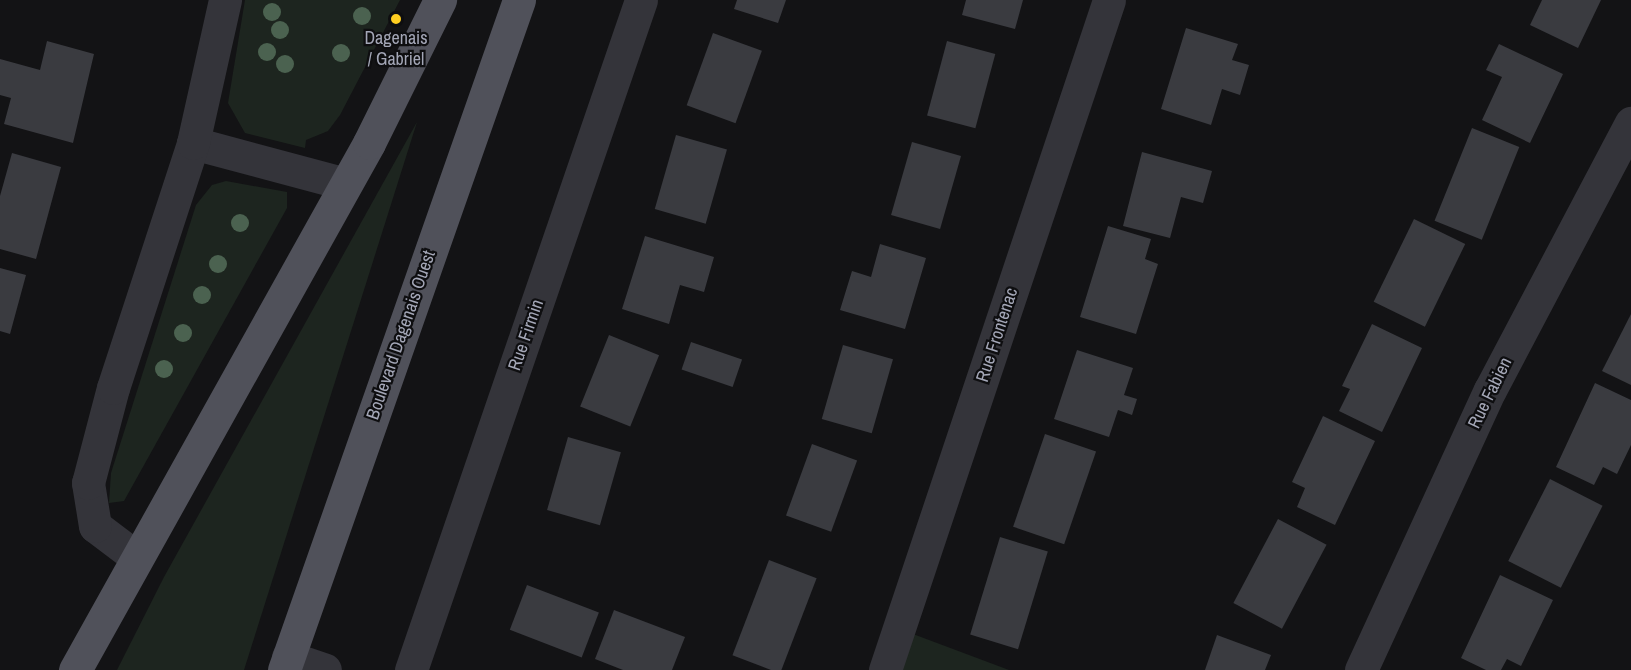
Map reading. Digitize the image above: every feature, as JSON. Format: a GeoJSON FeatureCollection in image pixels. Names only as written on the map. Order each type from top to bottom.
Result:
{"type":"FeatureCollection","features":[{"type":"Feature","properties":{"kind":"main road"},"geometry":{"type":"LineString","coordinates":[[75,670],[346,184],[440,0]]}},
{"type":"Feature","properties":{"kind":"main road","name":"Boulevard Dagenais Ouest"},"geometry":{"type":"LineString","coordinates":[[286,664],[519,0]]}},
{"type":"Feature","properties":{"kind":"street"},"geometry":{"type":"LineString","coordinates":[[136,557],[95,526],[88,483],[113,388],[194,143],[225,0]]}},
{"type":"Feature","properties":{"kind":"street","name":"Rue Firmin"},"geometry":{"type":"LineString","coordinates":[[411,670],[641,0]]}},
{"type":"Feature","properties":{"kind":"street","name":"Rue Frontenac"},"geometry":{"type":"LineString","coordinates":[[885,670],[1109,0]]}},
{"type":"Feature","properties":{"kind":"street","name":"Rue Fabien"},"geometry":{"type":"LineString","coordinates":[[1361,670],[1490,390],[1631,123]]}},
{"type":"Feature","properties":{"kind":"street"},"geometry":{"type":"LineString","coordinates":[[194,143],[346,184]]}},
{"type":"Feature","properties":{"kind":"street"},"geometry":{"type":"LineString","coordinates":[[286,664],[325,670]]}},
{"type":"Feature","properties":{"kind":"shaded area"},"geometry":{"type":"Polygon","coordinates":[[[245,0],[400,0],[340,115],[328,131],[306,140],[305,148],[245,133],[228,103],[245,0]]]}},
{"type":"Feature","properties":{"kind":"shaded area"},"geometry":{"type":"Polygon","coordinates":[[[417,122],[244,670],[117,670],[164,577],[417,122]]]}},
{"type":"Feature","properties":{"kind":"shaded area"},"geometry":{"type":"Polygon","coordinates":[[[226,181],[287,192],[287,208],[124,501],[109,503],[111,473],[196,205],[212,185],[226,181]]]}},
{"type":"Feature","properties":{"kind":"shaded area"},"geometry":{"type":"Polygon","coordinates":[[[913,634],[1009,670],[900,670],[913,634]]]}},
{"type":"Feature","properties":{"kind":"building"},"geometry":{"type":"Polygon","coordinates":[[[737,0],[786,0],[778,23],[734,9],[737,0]]]}},
{"type":"Feature","properties":{"kind":"building"},"geometry":{"type":"Polygon","coordinates":[[[966,0],[1023,0],[1015,29],[962,15],[966,0]]]}},
{"type":"Feature","properties":{"kind":"building"},"geometry":{"type":"Polygon","coordinates":[[[1542,0],[1601,0],[1578,48],[1530,25],[1542,0]]]}},
{"type":"Feature","properties":{"kind":"building"},"geometry":{"type":"Polygon","coordinates":[[[1186,28],[1238,44],[1232,60],[1249,65],[1240,95],[1222,89],[1211,125],[1161,109],[1186,28]]]}},
{"type":"Feature","properties":{"kind":"building"},"geometry":{"type":"Polygon","coordinates":[[[713,33],[762,51],[736,123],[687,105],[713,33]]]}},
{"type":"Feature","properties":{"kind":"building"},"geometry":{"type":"Polygon","coordinates":[[[47,41],[94,54],[73,143],[4,124],[11,98],[0,95],[0,59],[40,70],[47,41]]]}},
{"type":"Feature","properties":{"kind":"building"},"geometry":{"type":"Polygon","coordinates":[[[947,41],[995,54],[975,128],[927,115],[947,41]]]}},
{"type":"Feature","properties":{"kind":"building"},"geometry":{"type":"Polygon","coordinates":[[[1499,44],[1563,74],[1530,143],[1482,120],[1502,77],[1486,70],[1499,44]]]}},
{"type":"Feature","properties":{"kind":"building"},"geometry":{"type":"Polygon","coordinates":[[[1472,128],[1519,147],[1482,240],[1435,221],[1472,128]]]}},
{"type":"Feature","properties":{"kind":"building"},"geometry":{"type":"Polygon","coordinates":[[[676,135],[727,150],[706,224],[655,209],[676,135]]]}},
{"type":"Feature","properties":{"kind":"building"},"geometry":{"type":"Polygon","coordinates":[[[912,142],[961,156],[940,229],[891,215],[912,142]]]}},
{"type":"Feature","properties":{"kind":"building"},"geometry":{"type":"Polygon","coordinates":[[[1142,152],[1212,171],[1203,203],[1181,197],[1170,238],[1123,226],[1142,152]]]}},
{"type":"Feature","properties":{"kind":"building"},"geometry":{"type":"Polygon","coordinates":[[[12,153],[61,167],[36,259],[0,249],[0,196],[12,153]]]}},
{"type":"Feature","properties":{"kind":"building"},"geometry":{"type":"Polygon","coordinates":[[[1414,219],[1465,244],[1425,327],[1374,302],[1414,219]]]}},
{"type":"Feature","properties":{"kind":"building"},"geometry":{"type":"Polygon","coordinates":[[[1108,226],[1151,239],[1145,259],[1158,264],[1136,334],[1080,317],[1108,226]]]}},
{"type":"Feature","properties":{"kind":"building"},"geometry":{"type":"Polygon","coordinates":[[[645,236],[714,257],[704,292],[680,285],[669,324],[622,309],[645,236]]]}},
{"type":"Feature","properties":{"kind":"building"},"geometry":{"type":"Polygon","coordinates":[[[880,244],[926,258],[905,329],[840,310],[852,271],[871,277],[880,244]]]}},
{"type":"Feature","properties":{"kind":"building"},"geometry":{"type":"Polygon","coordinates":[[[0,268],[26,275],[10,334],[0,331],[0,268]]]}},
{"type":"Feature","properties":{"kind":"building"},"geometry":{"type":"Polygon","coordinates":[[[1631,314],[1631,385],[1602,371],[1631,314]]]}},
{"type":"Feature","properties":{"kind":"building"},"geometry":{"type":"Polygon","coordinates":[[[1372,324],[1422,348],[1382,432],[1339,411],[1350,389],[1342,386],[1372,324]]]}},
{"type":"Feature","properties":{"kind":"building"},"geometry":{"type":"Polygon","coordinates":[[[609,335],[659,355],[630,427],[580,406],[609,335]]]}},
{"type":"Feature","properties":{"kind":"building"},"geometry":{"type":"Polygon","coordinates":[[[691,342],[742,360],[733,387],[682,369],[691,342]]]}},
{"type":"Feature","properties":{"kind":"building"},"geometry":{"type":"Polygon","coordinates":[[[843,345],[893,359],[872,433],[822,419],[843,345]]]}},
{"type":"Feature","properties":{"kind":"building"},"geometry":{"type":"Polygon","coordinates":[[[1077,350],[1133,368],[1124,395],[1137,399],[1132,415],[1118,410],[1109,437],[1054,419],[1077,350]]]}},
{"type":"Feature","properties":{"kind":"building"},"geometry":{"type":"Polygon","coordinates":[[[1595,383],[1631,400],[1631,445],[1617,474],[1603,467],[1594,485],[1556,467],[1595,383]]]}},
{"type":"Feature","properties":{"kind":"building"},"geometry":{"type":"Polygon","coordinates":[[[1323,416],[1375,441],[1335,525],[1297,507],[1305,488],[1292,482],[1323,416]]]}},
{"type":"Feature","properties":{"kind":"building"},"geometry":{"type":"Polygon","coordinates":[[[1045,434],[1096,452],[1064,544],[1013,527],[1045,434]]]}},
{"type":"Feature","properties":{"kind":"building"},"geometry":{"type":"Polygon","coordinates":[[[568,437],[621,452],[600,525],[547,510],[568,437]]]}},
{"type":"Feature","properties":{"kind":"building"},"geometry":{"type":"Polygon","coordinates":[[[812,444],[857,460],[831,532],[786,515],[812,444]]]}},
{"type":"Feature","properties":{"kind":"building"},"geometry":{"type":"Polygon","coordinates":[[[1550,479],[1603,506],[1561,588],[1508,561],[1550,479]]]}},
{"type":"Feature","properties":{"kind":"building"},"geometry":{"type":"Polygon","coordinates":[[[1278,519],[1327,545],[1282,629],[1233,603],[1278,519]]]}},
{"type":"Feature","properties":{"kind":"building"},"geometry":{"type":"Polygon","coordinates":[[[1000,537],[1048,552],[1018,649],[970,635],[1000,537]]]}},
{"type":"Feature","properties":{"kind":"building"},"geometry":{"type":"Polygon","coordinates":[[[769,560],[817,578],[781,670],[771,670],[732,655],[769,560]]]}},
{"type":"Feature","properties":{"kind":"building"},"geometry":{"type":"Polygon","coordinates":[[[1500,575],[1553,600],[1521,666],[1507,659],[1501,670],[1486,670],[1461,658],[1500,575]]]}},
{"type":"Feature","properties":{"kind":"building"},"geometry":{"type":"Polygon","coordinates":[[[527,585],[599,613],[582,657],[510,630],[527,585]]]}},
{"type":"Feature","properties":{"kind":"building"},"geometry":{"type":"Polygon","coordinates":[[[614,610],[685,637],[672,670],[623,670],[595,659],[614,610]]]}},
{"type":"Feature","properties":{"kind":"building"},"geometry":{"type":"Polygon","coordinates":[[[1217,635],[1271,655],[1265,670],[1205,670],[1217,635]]]}},
{"type":"Feature","properties":{"kind":"place","name":"Dagenais / Gabriel"},"geometry":{"type":"Point","coordinates":[396,19]}}]}
